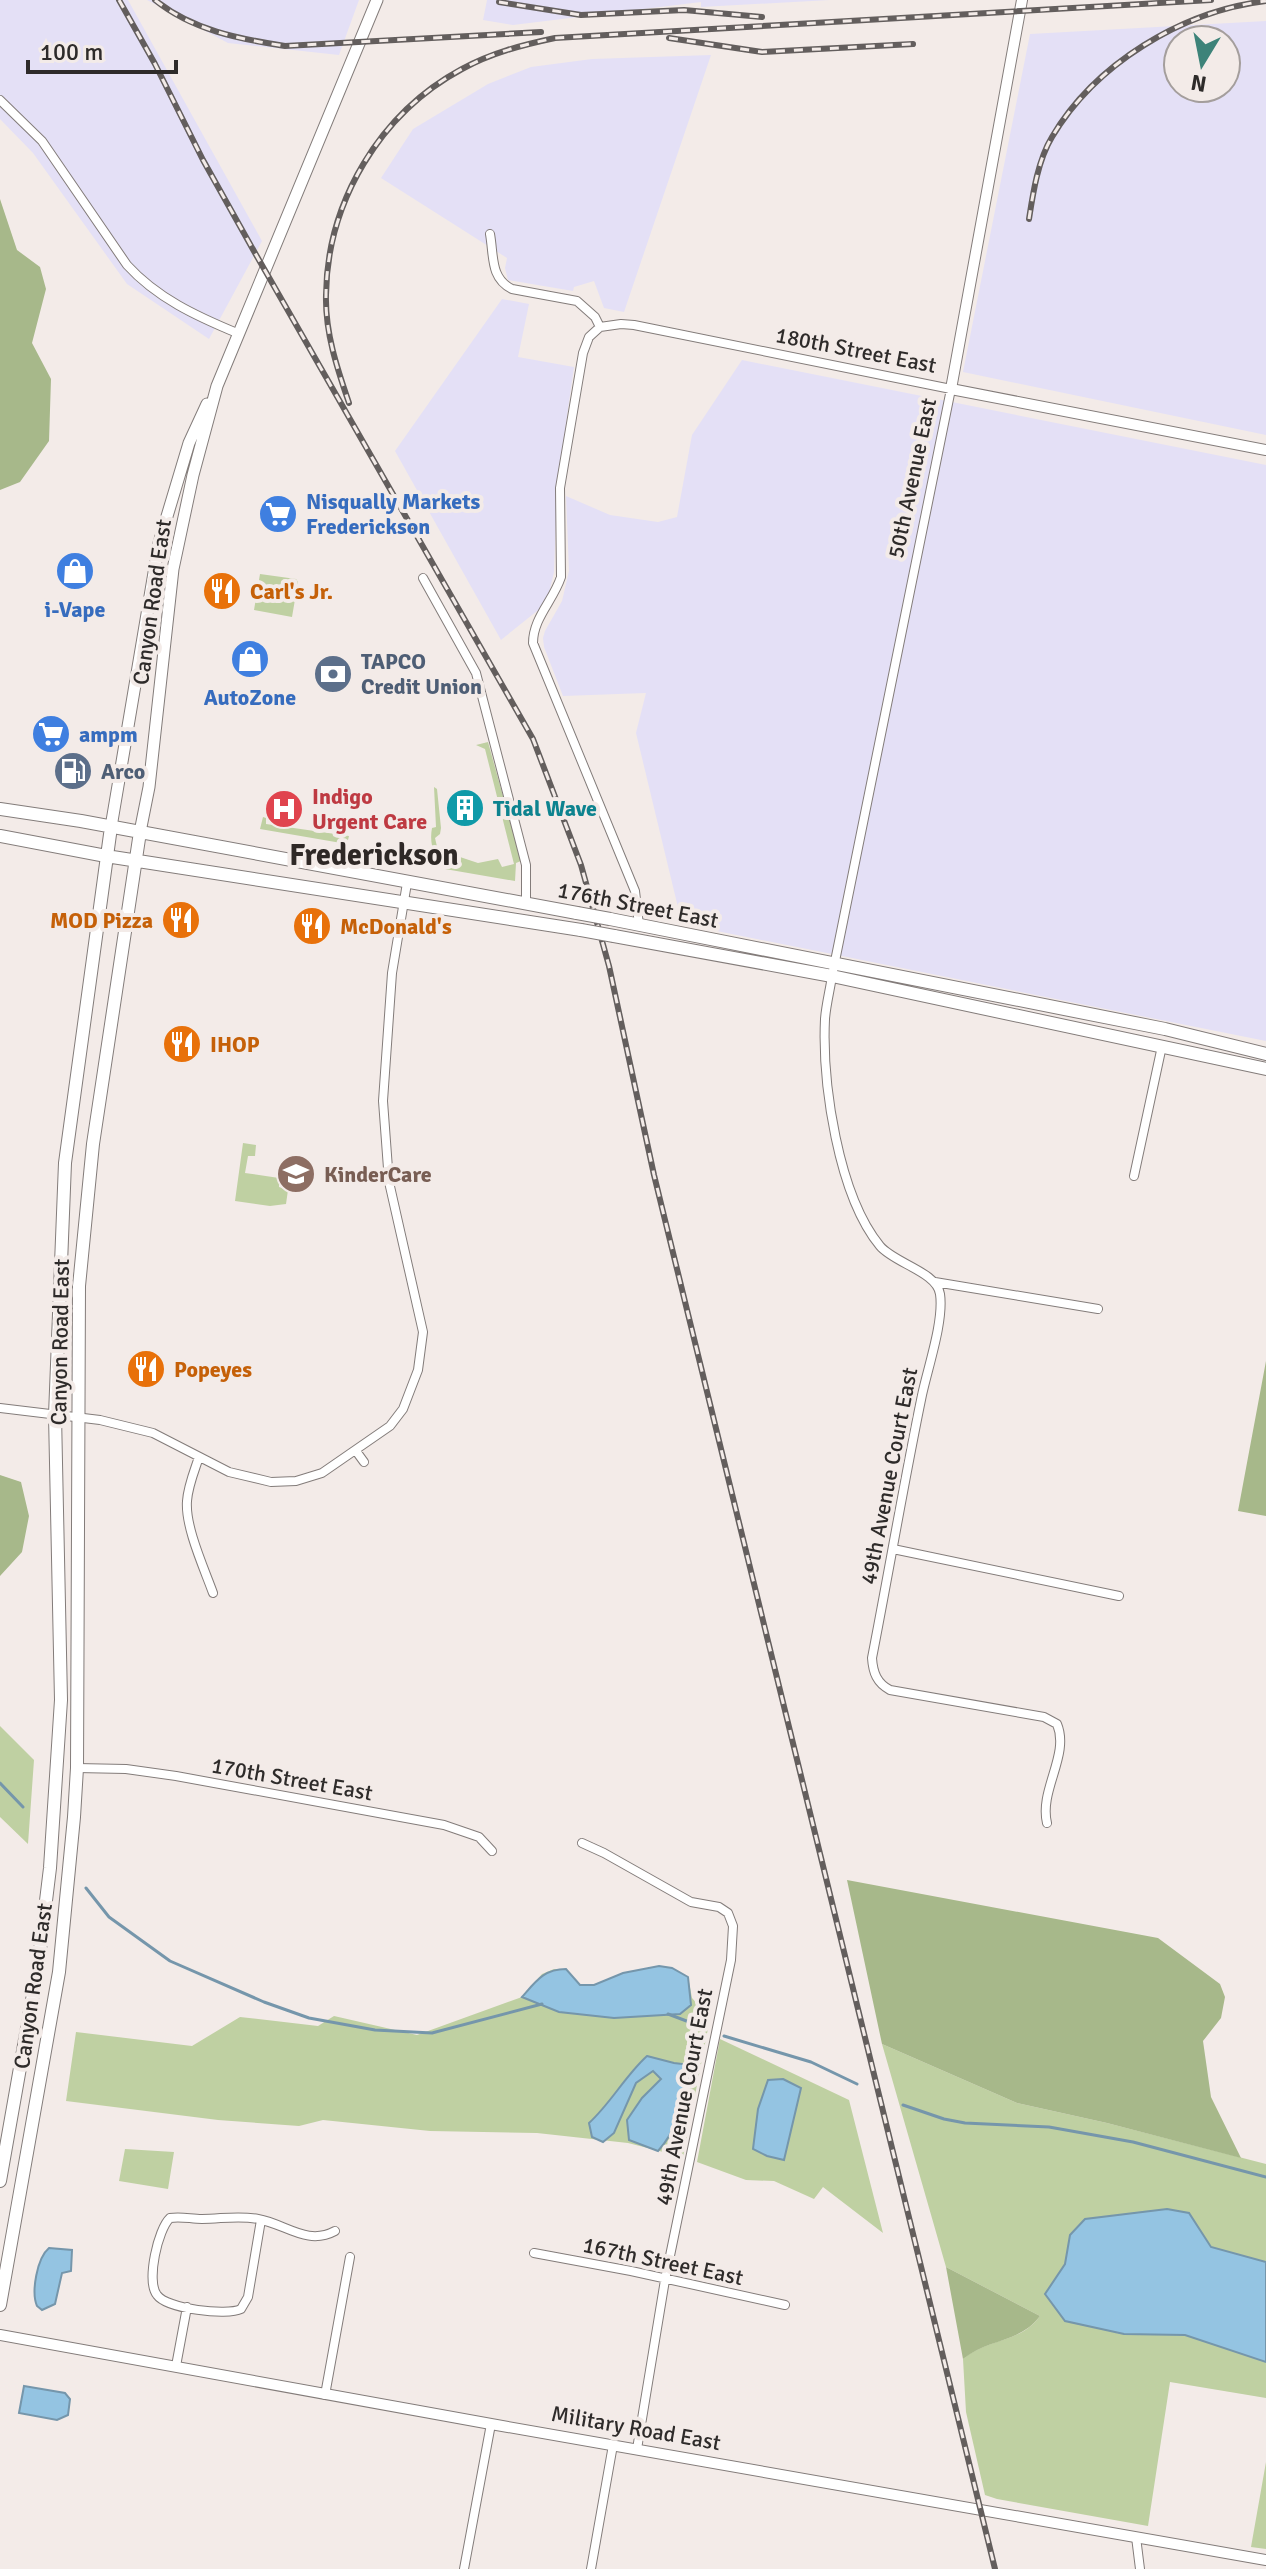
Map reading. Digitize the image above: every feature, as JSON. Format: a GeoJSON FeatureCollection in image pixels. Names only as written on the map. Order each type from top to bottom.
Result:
{"type":"FeatureCollection","features":[{"type":"Feature","properties":{"kind":"main road","name":"Canyon Road East"},"geometry":{"type":"LineString","coordinates":[[0,2181],[38,1966],[50,1868],[61,1700],[55,1415],[65,1163],[106,856],[159,543],[189,443],[217,386],[377,0]]}},
{"type":"Feature","properties":{"kind":"main road","name":"Canyon Road East"},"geometry":{"type":"LineString","coordinates":[[0,2305],[59,1972],[77,1768],[79,1286],[85,1214],[135,861],[149,787],[174,562],[217,386]]}},
{"type":"Feature","properties":{"kind":"main road","name":"176th Street East"},"geometry":{"type":"LineString","coordinates":[[0,809],[610,919],[1266,1069]]}},
{"type":"Feature","properties":{"kind":"main road","name":"176th Street East"},"geometry":{"type":"LineString","coordinates":[[0,836],[135,861],[834,970],[1165,1029],[1266,1054]]}},
{"type":"Feature","properties":{"kind":"main road"},"geometry":{"type":"LineString","coordinates":[[1182,1050],[1203,1049],[1266,1062]]}},
{"type":"Feature","properties":{"kind":"main road"},"geometry":{"type":"LineString","coordinates":[[61,1700],[67,1759],[72,1767],[77,1768]]}},
{"type":"Feature","properties":{"kind":"street","name":"50th Avenue East"},"geometry":{"type":"LineString","coordinates":[[934,1282],[879,1244],[860,1214],[846,1178],[836,1138],[825,1018],[951,389],[1022,0]]}},
{"type":"Feature","properties":{"kind":"street"},"geometry":{"type":"LineString","coordinates":[[0,100],[42,141],[127,265],[142,281],[178,306],[237,333]]}},
{"type":"Feature","properties":{"kind":"street"},"geometry":{"type":"LineString","coordinates":[[490,234],[496,275],[503,284],[512,289],[582,303],[600,327],[589,337],[583,353],[560,488],[561,577],[536,623],[534,650],[635,891],[639,925]]}},
{"type":"Feature","properties":{"kind":"street","name":"180th Street East"},"geometry":{"type":"LineString","coordinates":[[600,327],[634,325],[1266,450]]}},
{"type":"Feature","properties":{"kind":"street"},"geometry":{"type":"LineString","coordinates":[[423,578],[476,673],[526,865],[526,903]]}},
{"type":"Feature","properties":{"kind":"street"},"geometry":{"type":"LineString","coordinates":[[0,1408],[79,1418],[153,1433],[229,1472],[271,1482],[296,1481],[322,1473],[390,1426],[413,1390],[422,1353],[423,1332],[389,1182],[383,1101],[392,973],[407,883]]}},
{"type":"Feature","properties":{"kind":"street"},"geometry":{"type":"LineString","coordinates":[[1134,1176],[1162,1046]]}},
{"type":"Feature","properties":{"kind":"street"},"geometry":{"type":"LineString","coordinates":[[934,1282],[1098,1309]]}},
{"type":"Feature","properties":{"kind":"street","name":"49th Avenue Court East"},"geometry":{"type":"LineString","coordinates":[[934,1282],[941,1294],[936,1335],[872,1658],[876,1678],[886,1688],[901,1693],[1044,1717],[1059,1726],[1060,1743],[1045,1810],[1047,1823]]}},
{"type":"Feature","properties":{"kind":"street"},"geometry":{"type":"LineString","coordinates":[[356,1451],[364,1462]]}},
{"type":"Feature","properties":{"kind":"street"},"geometry":{"type":"LineString","coordinates":[[199,1457],[188,1487],[186,1505],[213,1593]]}},
{"type":"Feature","properties":{"kind":"street"},"geometry":{"type":"LineString","coordinates":[[893,1549],[1119,1596]]}},
{"type":"Feature","properties":{"kind":"street","name":"170th Street East"},"geometry":{"type":"LineString","coordinates":[[77,1768],[126,1769],[176,1776],[444,1825],[479,1837],[492,1851]]}},
{"type":"Feature","properties":{"kind":"street","name":"49th Avenue Court East"},"geometry":{"type":"LineString","coordinates":[[582,1843],[691,1902],[719,1907],[728,1913],[733,1926],[731,1960],[665,2280],[637,2449]]}},
{"type":"Feature","properties":{"kind":"street"},"geometry":{"type":"LineString","coordinates":[[261,2220],[244,2307],[237,2312],[223,2313],[167,2304],[156,2295],[152,2281],[159,2236],[170,2218],[231,2216],[261,2220],[310,2238],[335,2231]]}},
{"type":"Feature","properties":{"kind":"street","name":"167th Street East"},"geometry":{"type":"LineString","coordinates":[[534,2253],[785,2305]]}},
{"type":"Feature","properties":{"kind":"street"},"geometry":{"type":"LineString","coordinates":[[325,2395],[350,2257]]}},
{"type":"Feature","properties":{"kind":"street"},"geometry":{"type":"LineString","coordinates":[[176,2366],[187,2307]]}},
{"type":"Feature","properties":{"kind":"street","name":"Military Road East"},"geometry":{"type":"LineString","coordinates":[[0,2335],[1266,2560]]}},
{"type":"Feature","properties":{"kind":"street"},"geometry":{"type":"LineString","coordinates":[[464,2569],[491,2424]]}},
{"type":"Feature","properties":{"kind":"street"},"geometry":{"type":"LineString","coordinates":[[591,2569],[613,2445]]}},
{"type":"Feature","properties":{"kind":"street"},"geometry":{"type":"LineString","coordinates":[[1136,2537],[1140,2569]]}},
{"type":"Feature","properties":{"kind":"shaded area"},"geometry":{"type":"Polygon","coordinates":[[[0,0],[128,0],[262,241],[209,339],[127,284],[33,153],[0,119],[0,0]]]}},
{"type":"Feature","properties":{"kind":"shaded area"},"geometry":{"type":"Polygon","coordinates":[[[147,0],[359,0],[339,55],[228,43],[147,0]]]}},
{"type":"Feature","properties":{"kind":"shaded area"},"geometry":{"type":"Polygon","coordinates":[[[487,0],[830,0],[701,7],[701,2],[513,25],[483,20],[487,0]]]}},
{"type":"Feature","properties":{"kind":"shaded area"},"geometry":{"type":"Polygon","coordinates":[[[1266,21],[1266,435],[963,372],[1030,34],[1162,27],[1162,104],[1242,104],[1242,24],[1212,24],[1266,21]]]}},
{"type":"Feature","properties":{"kind":"shaded area"},"geometry":{"type":"Polygon","coordinates":[[[711,55],[624,312],[604,308],[594,281],[574,287],[573,291],[508,280],[505,268],[507,258],[381,178],[413,129],[488,84],[531,67],[592,59],[711,55]]]}},
{"type":"Feature","properties":{"kind":"shaded area"},"geometry":{"type":"Polygon","coordinates":[[[502,299],[529,304],[518,357],[574,367],[557,486],[554,572],[549,593],[542,607],[501,640],[395,451],[502,299]]]}},
{"type":"Feature","properties":{"kind":"shaded area"},"geometry":{"type":"Polygon","coordinates":[[[742,360],[1266,465],[1266,1041],[682,924],[636,733],[646,693],[563,696],[543,638],[562,601],[569,571],[566,496],[610,515],[658,522],[677,517],[692,435],[742,360]]]}},
{"type":"Feature","properties":{"kind":"green space"},"geometry":{"type":"Polygon","coordinates":[[[0,199],[17,250],[40,267],[46,289],[32,343],[51,379],[49,441],[20,482],[0,490],[0,199]]]}},
{"type":"Feature","properties":{"kind":"green space"},"geometry":{"type":"Polygon","coordinates":[[[260,574],[296,579],[292,617],[254,610],[260,574]]]}},
{"type":"Feature","properties":{"kind":"green space"},"geometry":{"type":"Polygon","coordinates":[[[488,742],[521,861],[516,863],[515,881],[445,869],[432,845],[432,828],[436,827],[434,787],[437,789],[441,828],[435,838],[439,855],[448,853],[478,863],[498,859],[502,867],[514,864],[485,749],[476,745],[488,742]]]}},
{"type":"Feature","properties":{"kind":"green space"},"geometry":{"type":"Polygon","coordinates":[[[263,817],[266,824],[349,836],[347,844],[260,829],[263,817]]]}},
{"type":"Feature","properties":{"kind":"green space"},"geometry":{"type":"Polygon","coordinates":[[[243,1143],[256,1145],[255,1156],[248,1156],[245,1173],[279,1178],[279,1187],[288,1190],[286,1204],[270,1206],[235,1201],[243,1143]]]}},
{"type":"Feature","properties":{"kind":"green space"},"geometry":{"type":"Polygon","coordinates":[[[1266,1361],[1266,1516],[1238,1511],[1266,1361]]]}},
{"type":"Feature","properties":{"kind":"green space"},"geometry":{"type":"Polygon","coordinates":[[[0,1475],[21,1482],[29,1516],[22,1552],[0,1576],[0,1475]]]}},
{"type":"Feature","properties":{"kind":"green space"},"geometry":{"type":"Polygon","coordinates":[[[0,1726],[34,1760],[28,1844],[0,1817],[0,1726]]]}},
{"type":"Feature","properties":{"kind":"green space"},"geometry":{"type":"Polygon","coordinates":[[[847,1880],[1158,1938],[1220,1984],[1225,1997],[1221,2018],[1203,2041],[1211,2097],[1241,2158],[1017,2103],[882,2044],[847,1880]]]}},
{"type":"Feature","properties":{"kind":"green space"},"geometry":{"type":"Polygon","coordinates":[[[659,1966],[672,1968],[688,1977],[692,1998],[710,2018],[683,2157],[628,2143],[537,2133],[430,2131],[323,2120],[299,2126],[218,2120],[66,2101],[76,2032],[192,2046],[240,2017],[318,2026],[334,2016],[417,2035],[522,1997],[542,1974],[554,1969],[566,1969],[580,1986],[594,1985],[623,1973],[659,1966]]]}},
{"type":"Feature","properties":{"kind":"green space"},"geometry":{"type":"Polygon","coordinates":[[[720,2039],[849,2100],[883,2233],[823,2187],[814,2199],[774,2181],[746,2180],[697,2162],[720,2039]]]}},
{"type":"Feature","properties":{"kind":"green space"},"geometry":{"type":"Polygon","coordinates":[[[882,2044],[1017,2103],[1266,2164],[1266,2398],[1170,2382],[1148,2526],[985,2495],[966,2412],[963,2359],[983,2347],[1023,2331],[1040,2316],[946,2267],[882,2044]]]}},
{"type":"Feature","properties":{"kind":"green space"},"geometry":{"type":"Polygon","coordinates":[[[125,2149],[174,2152],[168,2189],[119,2181],[125,2149]]]}},
{"type":"Feature","properties":{"kind":"green space"},"geometry":{"type":"Polygon","coordinates":[[[946,2267],[1040,2316],[1023,2331],[983,2347],[963,2359],[946,2267]]]}},
{"type":"Feature","properties":{"kind":"green space"},"geometry":{"type":"Polygon","coordinates":[[[1266,2462],[1266,2549],[1251,2547],[1266,2462]]]}},
{"type":"Feature","properties":{"kind":"water"},"geometry":{"type":"Polygon","coordinates":[[[659,1966],[672,1968],[688,1977],[691,2005],[680,2014],[614,2018],[559,2012],[522,1997],[541,1977],[552,1971],[566,1969],[580,1985],[594,1985],[623,1973],[659,1966]]]}},
{"type":"Feature","properties":{"kind":"water"},"geometry":{"type":"Polygon","coordinates":[[[647,2056],[691,2065],[681,2111],[665,2142],[658,2151],[629,2140],[627,2120],[642,2098],[661,2079],[653,2071],[636,2083],[614,2133],[603,2142],[592,2137],[589,2123],[647,2056]]]}},
{"type":"Feature","properties":{"kind":"water"},"geometry":{"type":"Polygon","coordinates":[[[783,2079],[801,2088],[784,2160],[753,2149],[758,2109],[768,2080],[783,2079]]]}},
{"type":"Feature","properties":{"kind":"water"},"geometry":{"type":"Polygon","coordinates":[[[1167,2209],[1189,2213],[1211,2247],[1266,2262],[1266,2362],[1185,2335],[1124,2334],[1065,2321],[1045,2294],[1065,2264],[1070,2235],[1085,2219],[1167,2209]]]}},
{"type":"Feature","properties":{"kind":"water"},"geometry":{"type":"Polygon","coordinates":[[[49,2248],[72,2250],[71,2271],[62,2273],[55,2304],[42,2310],[35,2300],[35,2284],[41,2259],[49,2248]]]}},
{"type":"Feature","properties":{"kind":"water"},"geometry":{"type":"Polygon","coordinates":[[[24,2386],[65,2393],[70,2399],[68,2415],[57,2420],[19,2413],[24,2386]]]}},
{"type":"Feature","properties":{"kind":"waterway"},"geometry":{"type":"LineString","coordinates":[[0,1783],[23,1807]]}},
{"type":"Feature","properties":{"kind":"waterway"},"geometry":{"type":"LineString","coordinates":[[86,1888],[109,1917],[170,1961],[309,2018],[375,2030],[432,2033],[542,2004]]}},
{"type":"Feature","properties":{"kind":"waterway"},"geometry":{"type":"LineString","coordinates":[[668,2014],[705,2028]]}},
{"type":"Feature","properties":{"kind":"waterway"},"geometry":{"type":"LineString","coordinates":[[724,2036],[811,2062],[857,2084]]}},
{"type":"Feature","properties":{"kind":"waterway"},"geometry":{"type":"LineString","coordinates":[[903,2105],[965,2123],[1049,2127],[1133,2142],[1266,2177]]}},
{"type":"Feature","properties":{"kind":"railway"},"geometry":{"type":"LineString","coordinates":[[119,0],[255,253],[533,739],[581,865],[609,966],[654,1175],[995,2569]]}},
{"type":"Feature","properties":{"kind":"railway"},"geometry":{"type":"LineString","coordinates":[[155,0],[200,26],[285,46],[541,32]]}},
{"type":"Feature","properties":{"kind":"railway"},"geometry":{"type":"LineString","coordinates":[[349,403],[336,363],[326,309],[329,260],[336,227],[348,194],[383,135],[406,110],[433,88],[473,63],[507,50],[555,38],[1211,0]]}},
{"type":"Feature","properties":{"kind":"railway"},"geometry":{"type":"LineString","coordinates":[[1029,219],[1047,146],[1070,111],[1092,86],[1144,45],[1173,29],[1203,16],[1266,1]]}},
{"type":"Feature","properties":{"kind":"railway"},"geometry":{"type":"LineString","coordinates":[[499,2],[581,15],[684,10],[762,17]]}},
{"type":"Feature","properties":{"kind":"railway"},"geometry":{"type":"LineString","coordinates":[[669,38],[762,52],[913,44]]}},
{"type":"Feature","properties":{"kind":"place","name":"Nisqually Markets Frederickson"},"geometry":{"type":"Point","coordinates":[278,514]}},
{"type":"Feature","properties":{"kind":"place","name":"i-Vape"},"geometry":{"type":"Point","coordinates":[75,571]}},
{"type":"Feature","properties":{"kind":"place","name":"Carl's Jr."},"geometry":{"type":"Point","coordinates":[222,591]}},
{"type":"Feature","properties":{"kind":"place","name":"AutoZone"},"geometry":{"type":"Point","coordinates":[250,659]}},
{"type":"Feature","properties":{"kind":"place","name":"TAPCO Credit Union"},"geometry":{"type":"Point","coordinates":[333,674]}},
{"type":"Feature","properties":{"kind":"place","name":"ampm"},"geometry":{"type":"Point","coordinates":[51,734]}},
{"type":"Feature","properties":{"kind":"place","name":"Arco"},"geometry":{"type":"Point","coordinates":[73,771]}},
{"type":"Feature","properties":{"kind":"place","name":"Tidal Wave"},"geometry":{"type":"Point","coordinates":[465,808]}},
{"type":"Feature","properties":{"kind":"place","name":"Indigo Urgent Care"},"geometry":{"type":"Point","coordinates":[284,809]}},
{"type":"Feature","properties":{"kind":"place","name":"MOD Pizza"},"geometry":{"type":"Point","coordinates":[181,920]}},
{"type":"Feature","properties":{"kind":"place","name":"McDonald's"},"geometry":{"type":"Point","coordinates":[312,926]}},
{"type":"Feature","properties":{"kind":"place","name":"IHOP"},"geometry":{"type":"Point","coordinates":[182,1044]}},
{"type":"Feature","properties":{"kind":"place","name":"KinderCare"},"geometry":{"type":"Point","coordinates":[296,1174]}},
{"type":"Feature","properties":{"kind":"place","name":"Popeyes"},"geometry":{"type":"Point","coordinates":[146,1369]}},
{"type":"Feature","properties":{"kind":"district","name":"Frederickson"},"geometry":{"type":"Point","coordinates":[374,855]}}]}
